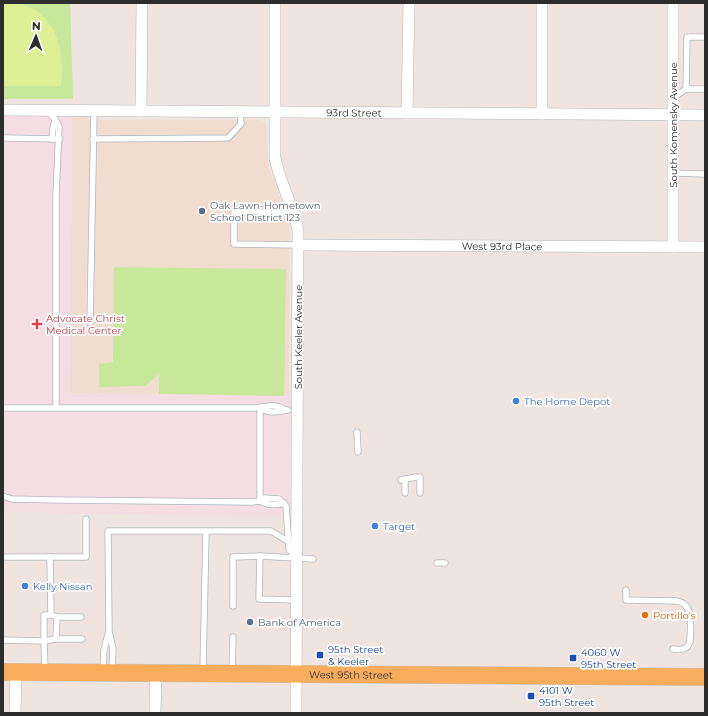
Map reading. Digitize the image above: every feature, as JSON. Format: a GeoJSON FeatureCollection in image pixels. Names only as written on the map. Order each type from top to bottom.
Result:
{"type":"FeatureCollection","features":[{"type":"Feature","properties":{"kind":"main road","name":"West 95th Street"},"geometry":{"type":"LineString","coordinates":[[9,672],[703,678]]}},
{"type":"Feature","properties":{"kind":"street"},"geometry":{"type":"LineString","coordinates":[[141,111],[142,3]]}},
{"type":"Feature","properties":{"kind":"street","name":"South Keeler Avenue"},"geometry":{"type":"LineString","coordinates":[[275,3],[275,150],[277,168],[294,212],[298,230],[292,410],[297,558],[296,713]]}},
{"type":"Feature","properties":{"kind":"street"},"geometry":{"type":"LineString","coordinates":[[407,113],[408,3]]}},
{"type":"Feature","properties":{"kind":"street"},"geometry":{"type":"LineString","coordinates":[[542,3],[542,114]]}},
{"type":"Feature","properties":{"kind":"street","name":"South Komensky Avenue"},"geometry":{"type":"LineString","coordinates":[[673,247],[674,3]]}},
{"type":"Feature","properties":{"kind":"street","name":"93rd Street"},"geometry":{"type":"LineString","coordinates":[[3,110],[705,115]]}},
{"type":"Feature","properties":{"kind":"street","name":"West 93rd Place"},"geometry":{"type":"LineString","coordinates":[[298,245],[705,247]]}},
{"type":"Feature","properties":{"kind":"street"},"geometry":{"type":"LineString","coordinates":[[9,672],[15,713]]}},
{"type":"Feature","properties":{"kind":"street"},"geometry":{"type":"LineString","coordinates":[[155,713],[156,673]]}},
{"type":"Feature","properties":{"kind":"lane"},"geometry":{"type":"LineString","coordinates":[[686,89],[687,37],[705,37]]}},
{"type":"Feature","properties":{"kind":"lane"},"geometry":{"type":"LineString","coordinates":[[673,98],[686,89],[705,89]]}},
{"type":"Feature","properties":{"kind":"lane"},"geometry":{"type":"LineString","coordinates":[[47,111],[55,119],[59,126],[60,139],[56,196],[56,408]]}},
{"type":"Feature","properties":{"kind":"lane"},"geometry":{"type":"LineString","coordinates":[[90,323],[94,111]]}},
{"type":"Feature","properties":{"kind":"lane"},"geometry":{"type":"LineString","coordinates":[[93,139],[228,138],[241,124],[240,112]]}},
{"type":"Feature","properties":{"kind":"lane"},"geometry":{"type":"LineString","coordinates":[[52,139],[55,119]]}},
{"type":"Feature","properties":{"kind":"lane"},"geometry":{"type":"LineString","coordinates":[[3,138],[60,139]]}},
{"type":"Feature","properties":{"kind":"lane"},"geometry":{"type":"LineString","coordinates":[[673,173],[705,174]]}},
{"type":"Feature","properties":{"kind":"lane"},"geometry":{"type":"LineString","coordinates":[[294,212],[234,212],[234,244],[298,245]]}},
{"type":"Feature","properties":{"kind":"lane"},"geometry":{"type":"LineString","coordinates":[[3,408],[260,408],[265,412],[292,410]]}},
{"type":"Feature","properties":{"kind":"lane"},"geometry":{"type":"LineString","coordinates":[[260,408],[260,501]]}},
{"type":"Feature","properties":{"kind":"lane"},"geometry":{"type":"LineString","coordinates":[[358,432],[358,452]]}},
{"type":"Feature","properties":{"kind":"lane"},"geometry":{"type":"LineString","coordinates":[[405,493],[403,480],[418,477],[420,493]]}},
{"type":"Feature","properties":{"kind":"lane"},"geometry":{"type":"LineString","coordinates":[[3,496],[12,499],[260,501],[266,504],[278,505],[284,503],[286,506],[289,549],[297,558]]}},
{"type":"Feature","properties":{"kind":"lane"},"geometry":{"type":"LineString","coordinates":[[3,557],[86,557],[86,519]]}},
{"type":"Feature","properties":{"kind":"lane"},"geometry":{"type":"LineString","coordinates":[[108,673],[113,649],[109,631],[108,531],[272,531],[289,542]]}},
{"type":"Feature","properties":{"kind":"lane"},"geometry":{"type":"LineString","coordinates":[[204,674],[206,532]]}},
{"type":"Feature","properties":{"kind":"lane"},"geometry":{"type":"LineString","coordinates":[[260,556],[259,599],[296,600]]}},
{"type":"Feature","properties":{"kind":"lane"},"geometry":{"type":"LineString","coordinates":[[233,606],[234,557],[260,556],[313,559]]}},
{"type":"Feature","properties":{"kind":"lane"},"geometry":{"type":"LineString","coordinates":[[50,557],[56,639]]}},
{"type":"Feature","properties":{"kind":"lane"},"geometry":{"type":"LineString","coordinates":[[437,563],[445,563]]}},
{"type":"Feature","properties":{"kind":"lane"},"geometry":{"type":"LineString","coordinates":[[626,590],[626,600],[677,600],[686,604],[690,615],[690,642],[685,648],[673,649]]}},
{"type":"Feature","properties":{"kind":"lane"},"geometry":{"type":"LineString","coordinates":[[45,672],[44,615],[81,617]]}},
{"type":"Feature","properties":{"kind":"lane"},"geometry":{"type":"LineString","coordinates":[[108,673],[104,650],[109,631]]}},
{"type":"Feature","properties":{"kind":"lane"},"geometry":{"type":"LineString","coordinates":[[232,674],[233,637]]}},
{"type":"Feature","properties":{"kind":"lane"},"geometry":{"type":"LineString","coordinates":[[3,640],[44,641],[56,639],[82,639]]}},
{"type":"Feature","properties":{"kind":"shaded area"},"geometry":{"type":"Polygon","coordinates":[[[72,115],[85,116],[89,120],[259,120],[266,124],[268,165],[285,210],[289,229],[289,395],[70,393],[72,115]]]}},
{"type":"Feature","properties":{"kind":"shaded area","name":"Advocate Christ Medical Center"},"geometry":{"type":"Polygon","coordinates":[[[72,115],[70,393],[289,395],[290,517],[3,511],[3,116],[72,115]]]}},
{"type":"Feature","properties":{"kind":"green space"},"geometry":{"type":"Polygon","coordinates":[[[3,3],[70,3],[73,99],[3,99],[3,3]]]}},
{"type":"Feature","properties":{"kind":"green space"},"geometry":{"type":"Polygon","coordinates":[[[3,3],[21,3],[42,15],[49,23],[58,42],[61,53],[61,86],[3,86],[3,3]]]}},
{"type":"Feature","properties":{"kind":"green space"},"geometry":{"type":"Polygon","coordinates":[[[114,267],[286,269],[284,396],[159,394],[159,374],[145,386],[99,387],[99,364],[113,362],[114,267]]]}},
{"type":"Feature","properties":{"kind":"place","name":"Oak Lawn-Hometown School District 123"},"geometry":{"type":"Point","coordinates":[202,211]}},
{"type":"Feature","properties":{"kind":"place","name":"Advocate Christ Medical Center"},"geometry":{"type":"Point","coordinates":[37,324]}},
{"type":"Feature","properties":{"kind":"place","name":"The Home Depot"},"geometry":{"type":"Point","coordinates":[516,401]}},
{"type":"Feature","properties":{"kind":"place","name":"Target"},"geometry":{"type":"Point","coordinates":[375,526]}},
{"type":"Feature","properties":{"kind":"place","name":"Kelly Nissan"},"geometry":{"type":"Point","coordinates":[25,586]}},
{"type":"Feature","properties":{"kind":"place","name":"Portillo's"},"geometry":{"type":"Point","coordinates":[645,615]}},
{"type":"Feature","properties":{"kind":"place","name":"Bank of America"},"geometry":{"type":"Point","coordinates":[250,622]}},
{"type":"Feature","properties":{"kind":"place","name":"95th Street & Keeler"},"geometry":{"type":"Point","coordinates":[320,655]}},
{"type":"Feature","properties":{"kind":"place","name":"4060 W 95th Street"},"geometry":{"type":"Point","coordinates":[573,658]}},
{"type":"Feature","properties":{"kind":"place","name":"4101 W 95th Street"},"geometry":{"type":"Point","coordinates":[531,696]}}]}
